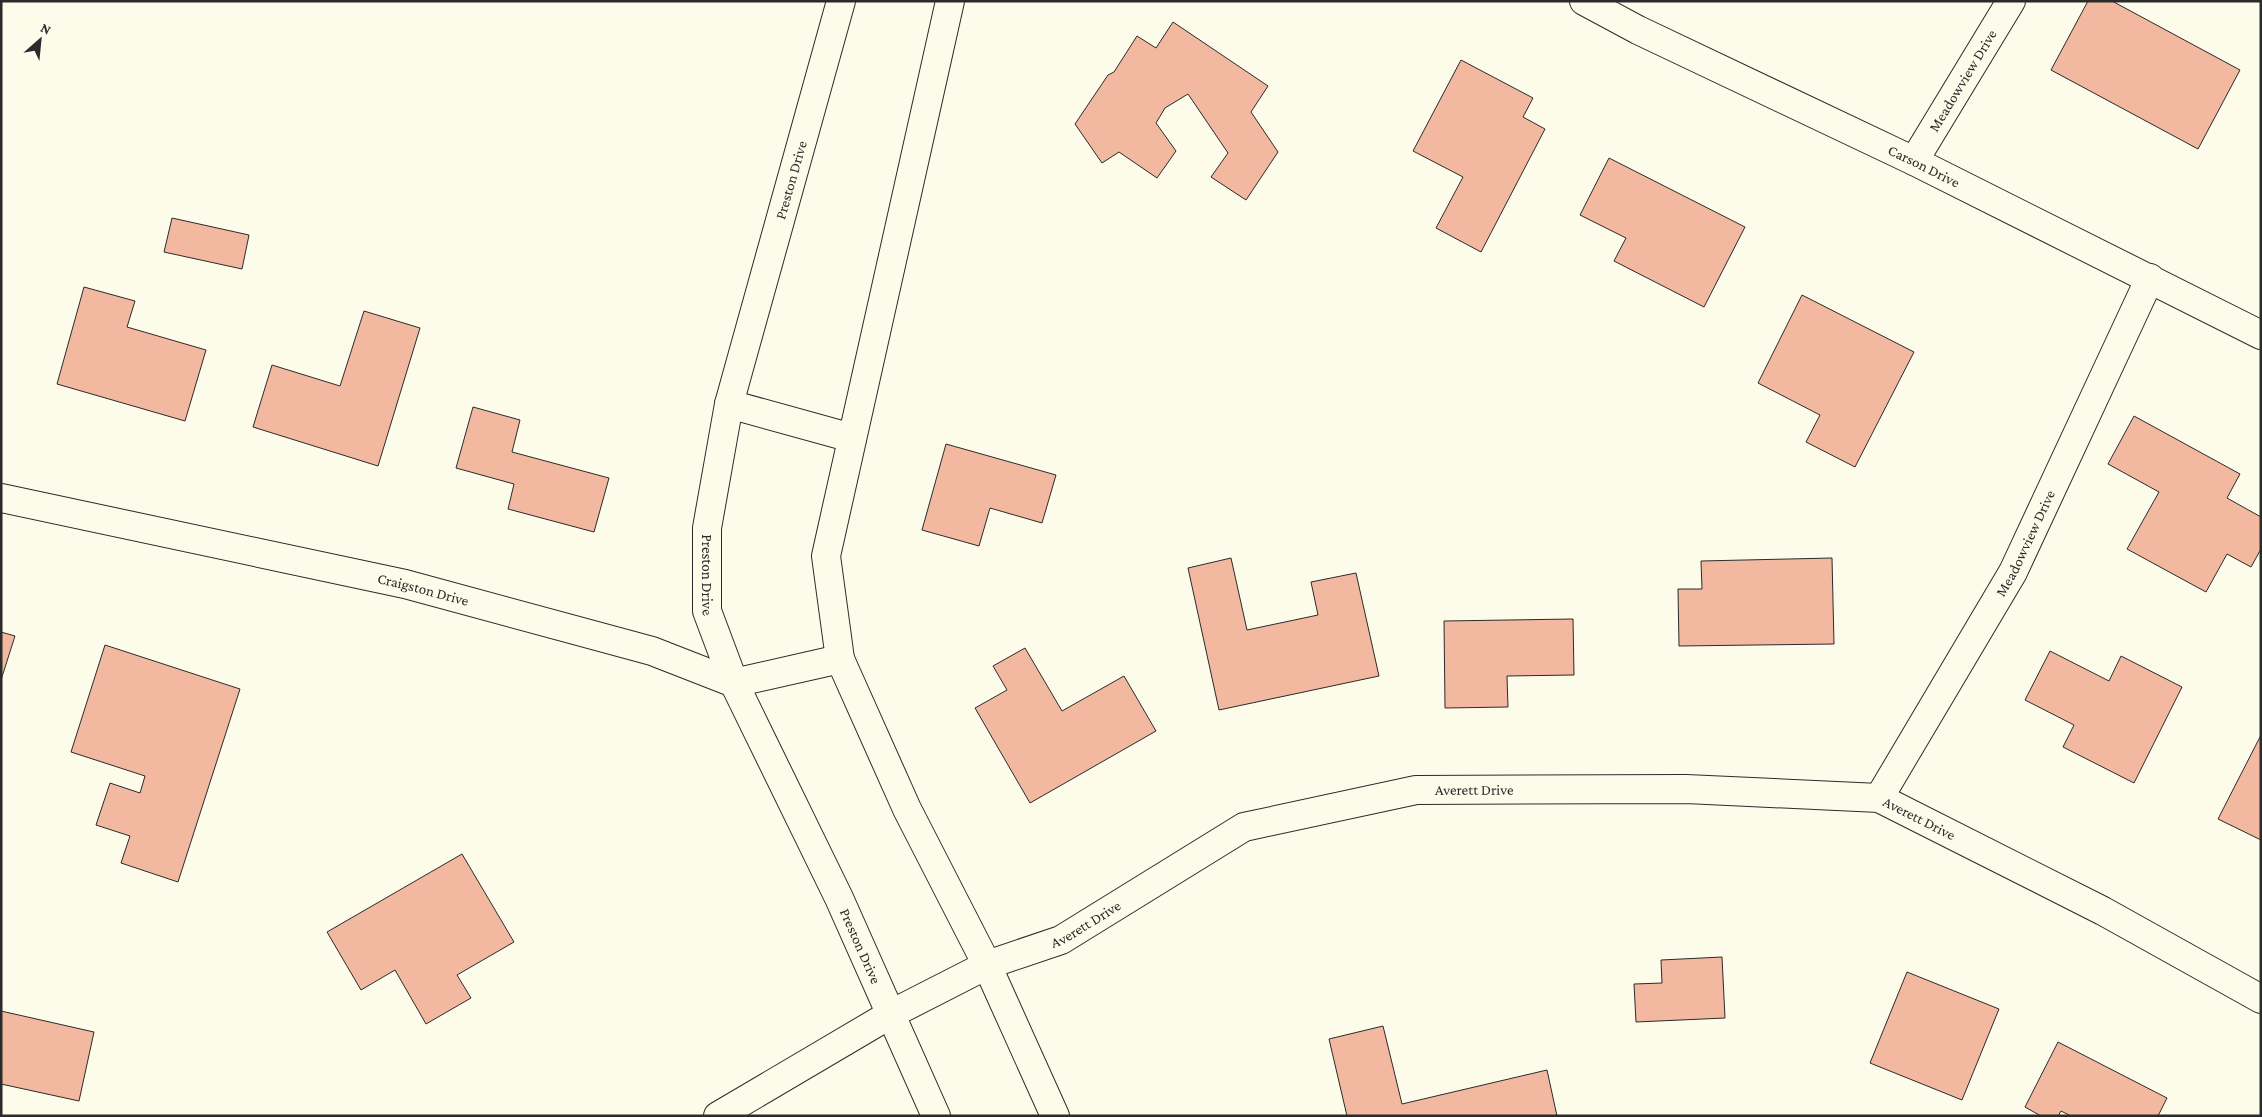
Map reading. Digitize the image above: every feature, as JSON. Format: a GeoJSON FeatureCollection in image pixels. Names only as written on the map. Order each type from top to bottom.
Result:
{"type":"FeatureCollection","features":[{"type":"Feature","properties":{"kind":"street","name":"Preston Drive"},"geometry":{"type":"LineString","coordinates":[[841,1],[729,404],[707,528],[707,611],[734,684],[839,898],[936,1116]]}},
{"type":"Feature","properties":{"kind":"street"},"geometry":{"type":"LineString","coordinates":[[950,1],[826,556],[840,659],[907,809],[987,965],[1055,1116]]}},
{"type":"Feature","properties":{"kind":"street","name":"Carson Drive"},"geometry":{"type":"LineString","coordinates":[[1584,1],[1638,30],[1914,161],[2261,335]]}},
{"type":"Feature","properties":{"kind":"street","name":"Meadowview Drive"},"geometry":{"type":"LineString","coordinates":[[1914,161],[2011,1]]}},
{"type":"Feature","properties":{"kind":"street","name":"Meadowview Drive"},"geometry":{"type":"LineString","coordinates":[[1879,798],[2013,572],[2150,278]]}},
{"type":"Feature","properties":{"kind":"street"},"geometry":{"type":"LineString","coordinates":[[729,404],[852,438]]}},
{"type":"Feature","properties":{"kind":"street","name":"Craigston Drive"},"geometry":{"type":"LineString","coordinates":[[1,498],[406,584],[652,651],[734,684]]}},
{"type":"Feature","properties":{"kind":"street"},"geometry":{"type":"LineString","coordinates":[[734,684],[840,659]]}},
{"type":"Feature","properties":{"kind":"street","name":"Averett Drive"},"geometry":{"type":"LineString","coordinates":[[718,1116],[891,1014],[987,965],[1060,940],[1244,827],[1416,790],[1686,788],[1879,798],[2103,911],[2261,999]]}},
{"type":"Feature","properties":{"kind":"building"},"geometry":{"type":"Polygon","coordinates":[[[2088,1],[2112,1],[2240,70],[2198,149],[2051,70],[2088,1]]]}},
{"type":"Feature","properties":{"kind":"building"},"geometry":{"type":"Polygon","coordinates":[[[1173,22],[1268,86],[1251,112],[1278,152],[1246,200],[1211,177],[1228,153],[1188,94],[1165,108],[1156,123],[1176,151],[1157,178],[1119,152],[1102,163],[1075,124],[1108,75],[1114,72],[1137,36],[1156,48],[1173,22]]]}},
{"type":"Feature","properties":{"kind":"building"},"geometry":{"type":"Polygon","coordinates":[[[1461,60],[1533,98],[1523,117],[1545,129],[1481,252],[1436,228],[1463,177],[1413,151],[1461,60]]]}},
{"type":"Feature","properties":{"kind":"building"},"geometry":{"type":"Polygon","coordinates":[[[1609,158],[1745,227],[1704,307],[1614,261],[1626,238],[1580,215],[1609,158]]]}},
{"type":"Feature","properties":{"kind":"building"},"geometry":{"type":"Polygon","coordinates":[[[172,218],[249,235],[242,269],[164,252],[172,218]]]}},
{"type":"Feature","properties":{"kind":"building"},"geometry":{"type":"Polygon","coordinates":[[[84,287],[135,301],[127,327],[206,350],[185,421],[57,384],[84,287]]]}},
{"type":"Feature","properties":{"kind":"building"},"geometry":{"type":"Polygon","coordinates":[[[1802,295],[1914,352],[1855,467],[1806,442],[1820,415],[1758,383],[1802,295]]]}},
{"type":"Feature","properties":{"kind":"building"},"geometry":{"type":"Polygon","coordinates":[[[364,311],[420,328],[378,466],[253,427],[272,365],[340,386],[364,311]]]}},
{"type":"Feature","properties":{"kind":"building"},"geometry":{"type":"Polygon","coordinates":[[[473,407],[520,420],[512,452],[609,478],[594,532],[508,509],[514,484],[456,468],[473,407]]]}},
{"type":"Feature","properties":{"kind":"building"},"geometry":{"type":"Polygon","coordinates":[[[2134,416],[2240,474],[2227,498],[2261,517],[2261,549],[2251,567],[2227,554],[2206,592],[2127,549],[2159,492],[2108,464],[2134,416]]]}},
{"type":"Feature","properties":{"kind":"building"},"geometry":{"type":"Polygon","coordinates":[[[946,444],[1056,475],[1042,523],[990,508],[979,546],[922,530],[946,444]]]}},
{"type":"Feature","properties":{"kind":"building"},"geometry":{"type":"Polygon","coordinates":[[[1231,558],[1247,630],[1318,615],[1311,582],[1356,573],[1379,676],[1219,710],[1188,568],[1231,558]]]}},
{"type":"Feature","properties":{"kind":"building"},"geometry":{"type":"Polygon","coordinates":[[[1832,558],[1834,644],[1679,646],[1678,589],[1702,589],[1701,561],[1832,558]]]}},
{"type":"Feature","properties":{"kind":"building"},"geometry":{"type":"Polygon","coordinates":[[[1573,619],[1574,675],[1507,676],[1508,707],[1445,708],[1444,621],[1573,619]]]}},
{"type":"Feature","properties":{"kind":"building"},"geometry":{"type":"Polygon","coordinates":[[[1,632],[15,636],[1,680],[1,632]]]}},
{"type":"Feature","properties":{"kind":"building"},"geometry":{"type":"Polygon","coordinates":[[[105,645],[240,689],[178,882],[121,863],[130,836],[96,825],[110,783],[140,793],[145,776],[71,752],[105,645]]]}},
{"type":"Feature","properties":{"kind":"building"},"geometry":{"type":"Polygon","coordinates":[[[1025,648],[1062,711],[1124,676],[1156,731],[1030,803],[975,708],[1007,690],[993,666],[1025,648]]]}},
{"type":"Feature","properties":{"kind":"building"},"geometry":{"type":"Polygon","coordinates":[[[2050,651],[2109,681],[2121,656],[2182,687],[2134,783],[2063,747],[2074,725],[2025,700],[2050,651]]]}},
{"type":"Feature","properties":{"kind":"building"},"geometry":{"type":"Polygon","coordinates":[[[2261,735],[2261,840],[2218,819],[2261,735]]]}},
{"type":"Feature","properties":{"kind":"building"},"geometry":{"type":"Polygon","coordinates":[[[462,854],[514,942],[457,975],[471,998],[426,1024],[395,970],[361,990],[327,932],[462,854]]]}},
{"type":"Feature","properties":{"kind":"building"},"geometry":{"type":"Polygon","coordinates":[[[1722,957],[1725,1018],[1636,1022],[1634,984],[1662,983],[1661,960],[1722,957]]]}},
{"type":"Feature","properties":{"kind":"building"},"geometry":{"type":"Polygon","coordinates":[[[1907,972],[1999,1009],[1962,1100],[1870,1063],[1907,972]]]}},
{"type":"Feature","properties":{"kind":"building"},"geometry":{"type":"Polygon","coordinates":[[[1,1011],[94,1032],[79,1101],[1,1084],[1,1011]]]}},
{"type":"Feature","properties":{"kind":"building"},"geometry":{"type":"Polygon","coordinates":[[[1383,1026],[1402,1104],[1547,1070],[1557,1116],[1347,1116],[1329,1039],[1383,1026]]]}},
{"type":"Feature","properties":{"kind":"building"},"geometry":{"type":"Polygon","coordinates":[[[2058,1042],[2167,1098],[2158,1116],[2071,1116],[2061,1111],[2058,1116],[2041,1116],[2025,1107],[2058,1042]]]}}]}
